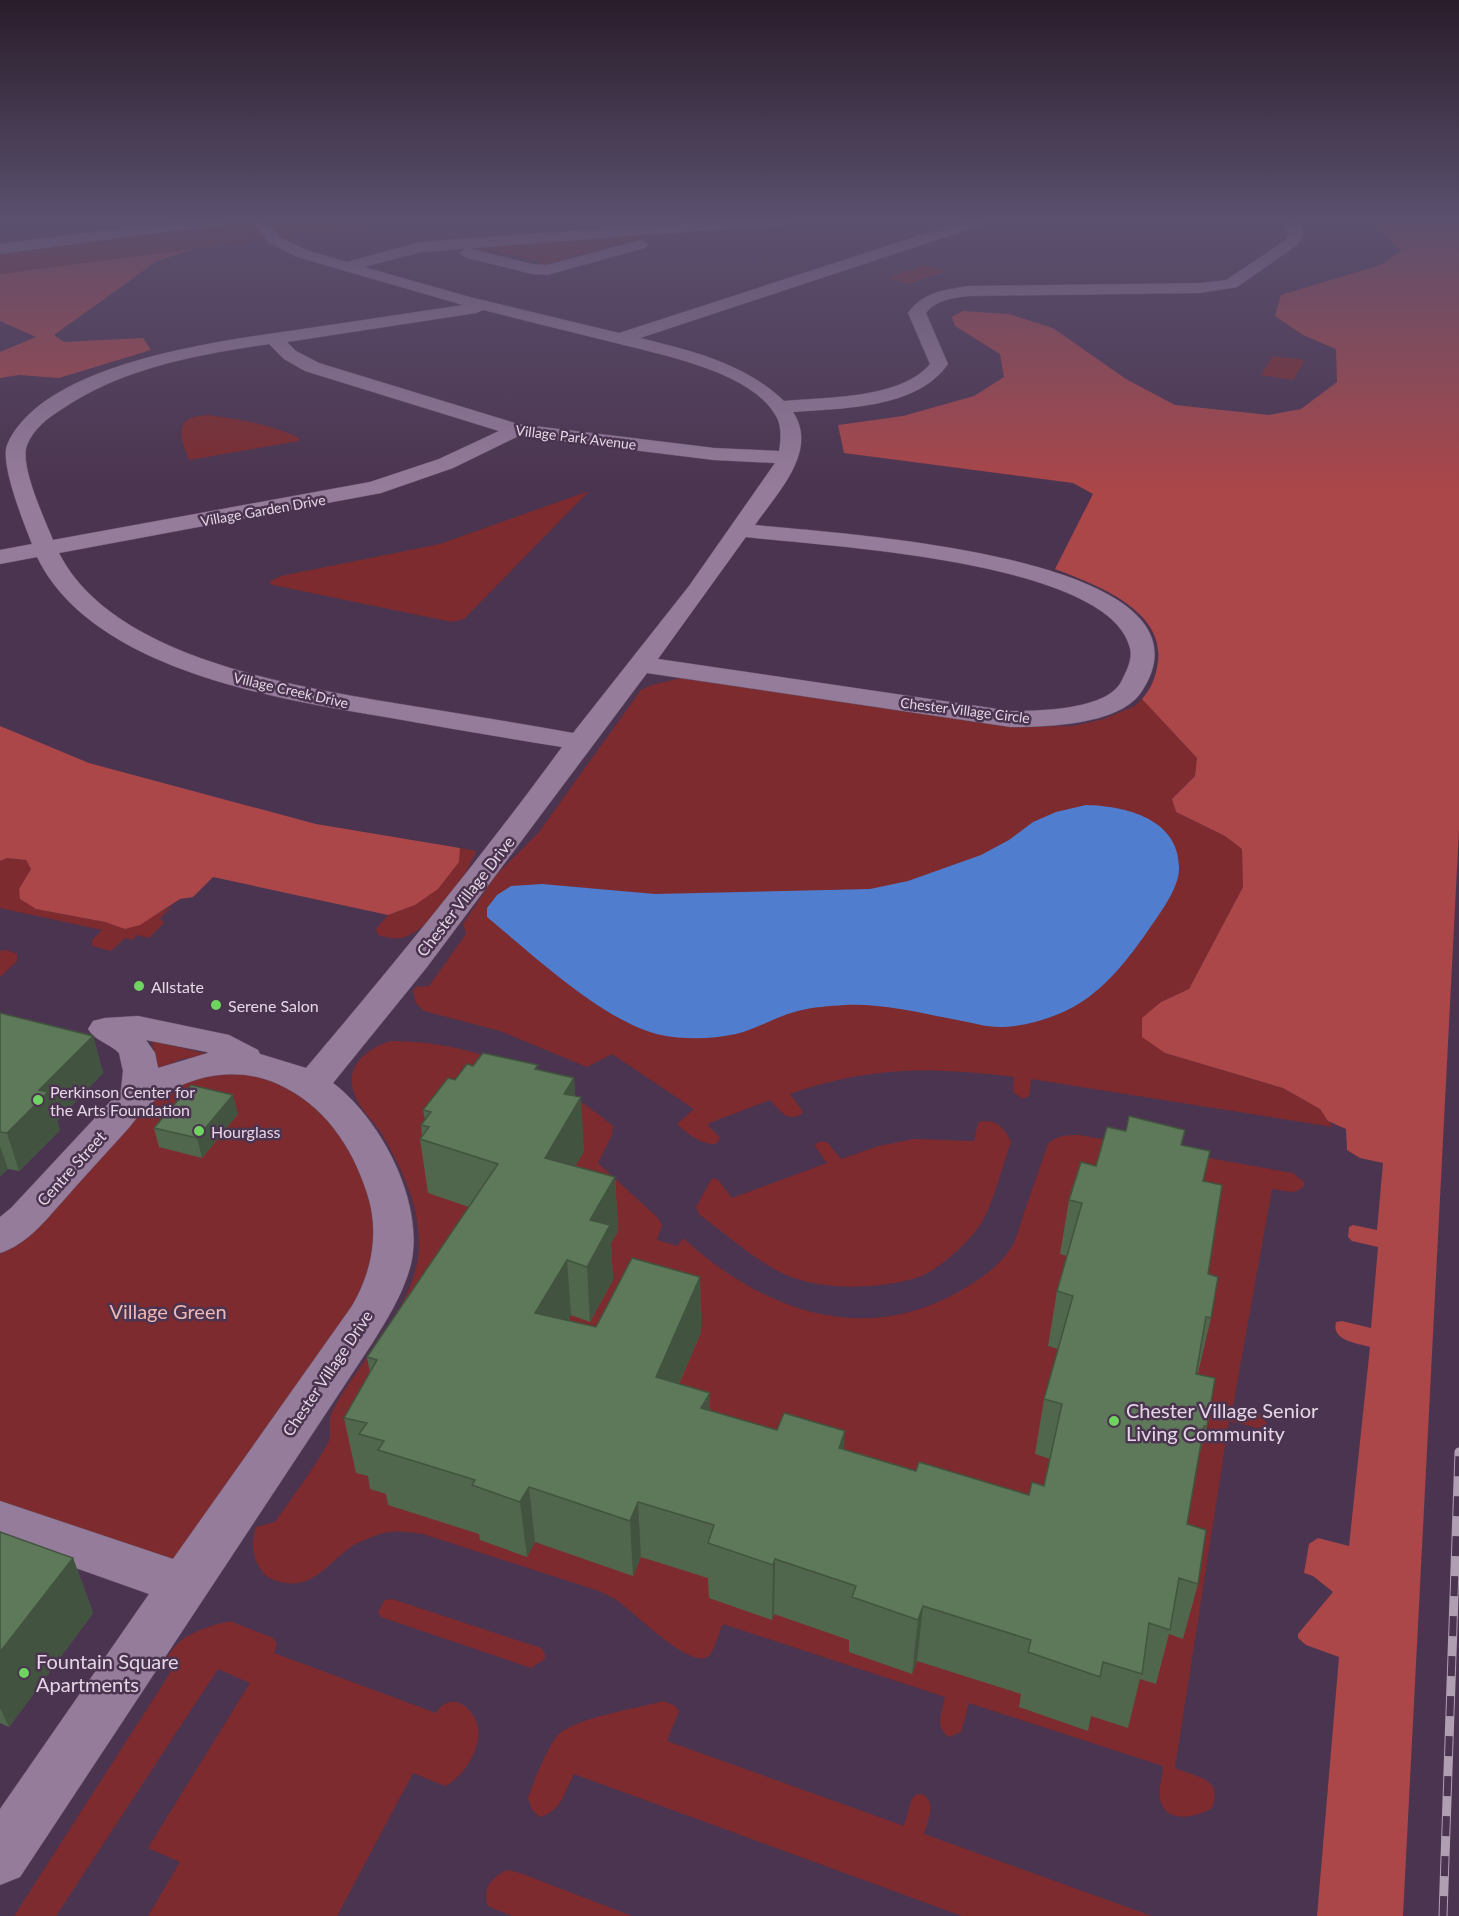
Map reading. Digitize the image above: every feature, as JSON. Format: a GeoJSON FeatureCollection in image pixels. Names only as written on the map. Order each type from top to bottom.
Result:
{"type":"FeatureCollection","features":[{"type":"Feature","properties":{"kind":"street","name":"Village Creek Drive"},"geometry":{"type":"LineString","coordinates":[[466,309],[170,356],[116,373],[77,390],[35,418],[16,446],[18,477],[45,549],[57,573],[83,602],[125,632],[179,659],[249,683],[318,698],[580,742]]}},
{"type":"Feature","properties":{"kind":"street","name":"Chester Village Drive"},"geometry":{"type":"LineString","coordinates":[[0,1857],[183,1584],[352,1339],[380,1291],[391,1262],[394,1227],[384,1186],[375,1165],[349,1123],[331,1101],[311,1086],[415,960],[523,821],[580,742],[742,530],[788,458],[792,438],[788,419],[762,391],[735,374],[703,362],[620,339],[502,309]]}},
{"type":"Feature","properties":{"kind":"street"},"geometry":{"type":"LineString","coordinates":[[620,339],[710,309]]}},
{"type":"Feature","properties":{"kind":"street"},"geometry":{"type":"LineString","coordinates":[[779,407],[898,393],[921,384],[935,375],[939,364],[917,313],[919,309]]}},
{"type":"Feature","properties":{"kind":"street","name":"Village Park Avenue"},"geometry":{"type":"LineString","coordinates":[[274,339],[290,355],[312,367],[516,430],[714,454],[788,458]]}},
{"type":"Feature","properties":{"kind":"street","name":"Village Garden Drive"},"geometry":{"type":"LineString","coordinates":[[0,557],[373,489],[453,463],[516,430]]}},
{"type":"Feature","properties":{"kind":"street","name":"Chester Village Circle"},"geometry":{"type":"LineString","coordinates":[[640,664],[1011,719],[1058,719],[1101,709],[1128,694],[1139,672],[1144,648],[1131,623],[1103,602],[1065,583],[1014,567],[944,554],[742,530]]}},
{"type":"Feature","properties":{"kind":"street"},"geometry":{"type":"LineString","coordinates":[[139,1094],[142,1073],[140,1060],[133,1045],[120,1034],[105,1029],[138,1027],[217,1043],[262,1067],[283,1073],[311,1086]]}},
{"type":"Feature","properties":{"kind":"street","name":"Centre Street"},"geometry":{"type":"LineString","coordinates":[[0,1254],[13,1228],[139,1094],[162,1078],[212,1062],[238,1062],[262,1067]]}},
{"type":"Feature","properties":{"kind":"street"},"geometry":{"type":"LineString","coordinates":[[0,1521],[183,1584]]}},
{"type":"Feature","properties":{"kind":"green space"},"geometry":{"type":"Polygon","coordinates":[[[1273,356],[1305,360],[1293,380],[1261,375],[1273,356]]]}},
{"type":"Feature","properties":{"kind":"green space"},"geometry":{"type":"Polygon","coordinates":[[[209,415],[267,426],[289,433],[299,438],[299,441],[189,460],[181,435],[184,423],[197,416],[209,415]]]}},
{"type":"Feature","properties":{"kind":"green space"},"geometry":{"type":"Polygon","coordinates":[[[589,491],[464,619],[452,622],[273,585],[269,582],[281,576],[440,544],[589,491]]]}},
{"type":"Feature","properties":{"kind":"green space"},"geometry":{"type":"Polygon","coordinates":[[[681,678],[1013,727],[1073,726],[1104,719],[1135,706],[1142,699],[1197,758],[1195,776],[1172,799],[1176,812],[1225,836],[1242,849],[1243,887],[1189,989],[1161,1002],[1165,1053],[1283,1088],[1320,1109],[1333,1127],[1031,1079],[1029,1096],[1023,1099],[1013,1092],[1014,1077],[955,1072],[901,1071],[847,1078],[790,1094],[802,1110],[802,1114],[797,1116],[784,1114],[770,1100],[707,1124],[720,1138],[716,1144],[711,1144],[695,1138],[677,1124],[694,1109],[612,1054],[587,1067],[500,1031],[424,1011],[416,1003],[413,991],[416,987],[429,986],[466,934],[463,924],[496,875],[539,832],[641,690],[681,678]]]}},
{"type":"Feature","properties":{"kind":"green space"},"geometry":{"type":"Polygon","coordinates":[[[460,848],[476,851],[456,888],[435,915],[412,934],[401,938],[378,935],[376,929],[388,915],[415,905],[459,862],[460,848]]]}},
{"type":"Feature","properties":{"kind":"green space"},"geometry":{"type":"Polygon","coordinates":[[[7,858],[26,860],[31,869],[19,889],[36,909],[105,922],[125,929],[173,906],[160,918],[164,923],[149,938],[137,935],[132,940],[125,938],[111,951],[92,946],[92,940],[102,930],[0,908],[0,861],[7,858]]]}},
{"type":"Feature","properties":{"kind":"green space"},"geometry":{"type":"Polygon","coordinates":[[[7,950],[17,954],[17,961],[0,977],[0,951],[7,950]]]}},
{"type":"Feature","properties":{"kind":"green space"},"geometry":{"type":"Polygon","coordinates":[[[152,1041],[212,1055],[181,1059],[157,1070],[152,1041]]]}},
{"type":"Feature","properties":{"kind":"green space"},"geometry":{"type":"Polygon","coordinates":[[[391,1041],[451,1047],[481,1054],[537,1076],[589,1107],[613,1126],[612,1135],[598,1163],[658,1218],[662,1225],[657,1240],[678,1246],[683,1238],[713,1263],[745,1284],[779,1301],[814,1313],[849,1318],[886,1317],[923,1308],[960,1291],[983,1276],[1004,1258],[1014,1243],[1048,1144],[1062,1136],[1079,1135],[1293,1173],[1304,1182],[1304,1186],[1297,1191],[1272,1189],[1233,1406],[1261,1415],[1267,1423],[1265,1427],[1258,1428],[1229,1421],[1175,1768],[1211,1784],[1214,1790],[1212,1808],[1182,1817],[1168,1813],[1160,1799],[1163,1766],[969,1703],[961,1732],[949,1737],[944,1733],[940,1724],[945,1697],[723,1624],[710,1655],[699,1658],[687,1654],[615,1599],[599,1591],[423,1534],[394,1532],[371,1537],[352,1546],[320,1573],[302,1582],[281,1582],[266,1575],[254,1556],[253,1539],[256,1527],[275,1522],[322,1453],[329,1439],[332,1412],[399,1308],[410,1286],[417,1263],[418,1226],[412,1198],[396,1159],[382,1134],[356,1098],[352,1084],[354,1069],[363,1056],[391,1041]]]}},
{"type":"Feature","properties":{"kind":"green space","name":"Village Green"},"geometry":{"type":"Polygon","coordinates":[[[263,1067],[349,1123],[390,1261],[183,1583],[0,1521],[0,1255],[26,1219],[162,1079],[263,1067]]]}},
{"type":"Feature","properties":{"kind":"green space"},"geometry":{"type":"Polygon","coordinates":[[[993,1122],[1000,1126],[1011,1142],[991,1202],[978,1228],[964,1244],[946,1260],[919,1277],[885,1284],[847,1287],[791,1277],[746,1251],[699,1214],[696,1207],[714,1178],[732,1198],[827,1163],[815,1146],[818,1142],[827,1142],[841,1159],[879,1146],[914,1139],[974,1141],[978,1123],[993,1122]]]}},
{"type":"Feature","properties":{"kind":"green space"},"geometry":{"type":"Polygon","coordinates":[[[392,1599],[541,1648],[545,1659],[531,1668],[381,1617],[378,1612],[385,1600],[392,1599]]]}},
{"type":"Feature","properties":{"kind":"green space"},"geometry":{"type":"Polygon","coordinates":[[[230,1621],[273,1638],[277,1644],[274,1653],[436,1713],[445,1704],[456,1702],[462,1704],[475,1719],[478,1728],[476,1747],[472,1757],[460,1775],[445,1786],[413,1773],[337,1916],[148,1916],[180,1862],[148,1848],[250,1683],[218,1669],[56,1916],[14,1916],[174,1667],[167,1658],[172,1650],[194,1633],[230,1621]]]}},
{"type":"Feature","properties":{"kind":"green space"},"geometry":{"type":"Polygon","coordinates":[[[664,1701],[675,1706],[679,1711],[667,1741],[904,1826],[911,1801],[915,1795],[922,1794],[927,1798],[930,1807],[924,1834],[1152,1916],[962,1916],[574,1774],[558,1806],[540,1817],[532,1810],[528,1798],[545,1756],[558,1735],[566,1729],[592,1719],[664,1701]]]}},
{"type":"Feature","properties":{"kind":"green space"},"geometry":{"type":"Polygon","coordinates":[[[507,1870],[632,1916],[512,1916],[488,1906],[486,1900],[489,1884],[496,1876],[507,1870]]]}},
{"type":"Feature","properties":{"kind":"shaded area"},"geometry":{"type":"Polygon","coordinates":[[[0,309],[90,309],[54,335],[64,342],[143,338],[151,350],[59,378],[19,375],[0,378],[0,352],[36,337],[0,321],[0,309]]]}},
{"type":"Feature","properties":{"kind":"shaded area"},"geometry":{"type":"Polygon","coordinates":[[[1277,309],[1459,309],[1459,830],[1403,1916],[1317,1916],[1339,1657],[1306,1645],[1298,1638],[1298,1634],[1333,1592],[1313,1576],[1304,1573],[1309,1544],[1318,1538],[1349,1546],[1370,1347],[1341,1337],[1336,1328],[1336,1322],[1342,1321],[1371,1328],[1378,1247],[1352,1241],[1348,1237],[1349,1227],[1353,1225],[1377,1230],[1383,1163],[1360,1158],[1347,1150],[1346,1129],[1328,1121],[1320,1109],[1283,1088],[1165,1053],[1142,1037],[1142,1018],[1161,1002],[1189,989],[1243,887],[1242,849],[1225,836],[1176,812],[1172,799],[1195,776],[1197,758],[1142,699],[1153,682],[1158,661],[1157,643],[1150,627],[1123,601],[1088,582],[1055,569],[1093,494],[1073,483],[844,453],[838,425],[903,416],[974,396],[1004,377],[1000,354],[955,326],[952,317],[963,311],[1009,314],[1053,328],[1126,379],[1175,405],[1269,415],[1301,409],[1337,382],[1336,349],[1303,335],[1275,316],[1277,309]]]}},
{"type":"Feature","properties":{"kind":"shaded area"},"geometry":{"type":"Polygon","coordinates":[[[0,726],[89,763],[316,824],[460,848],[459,862],[438,889],[415,905],[388,915],[213,877],[193,897],[180,899],[140,925],[125,929],[105,922],[36,909],[20,899],[19,889],[31,869],[26,860],[7,858],[0,861],[0,726]]]}},
{"type":"Feature","properties":{"kind":"water"},"geometry":{"type":"Polygon","coordinates":[[[1086,805],[1118,808],[1148,819],[1161,827],[1171,838],[1177,852],[1179,869],[1176,885],[1147,932],[1108,980],[1090,996],[1062,1013],[1020,1025],[990,1026],[889,1007],[845,1005],[798,1011],[744,1032],[727,1036],[670,1037],[639,1028],[593,1002],[487,917],[487,908],[497,895],[511,886],[542,884],[655,894],[870,889],[908,881],[981,855],[1009,840],[1033,822],[1056,812],[1086,805]]]}},
{"type":"Feature","properties":{"kind":"building"},"geometry":{"type":"Polygon","coordinates":[[[0,1013],[93,1036],[39,1090],[48,1092],[7,1133],[0,1132],[0,1013]]]}},
{"type":"Feature","properties":{"kind":"building","name":"Chester Village Senior Living Community"},"geometry":{"type":"Polygon","coordinates":[[[483,1053],[538,1065],[535,1069],[574,1078],[564,1094],[581,1097],[545,1158],[615,1177],[590,1220],[610,1225],[587,1267],[567,1260],[535,1313],[596,1327],[632,1258],[700,1277],[656,1377],[710,1393],[701,1408],[777,1430],[784,1413],[845,1431],[839,1448],[916,1471],[919,1462],[1029,1495],[1032,1482],[1044,1486],[1062,1404],[1044,1399],[1073,1296],[1057,1291],[1082,1203],[1069,1200],[1081,1162],[1096,1166],[1107,1127],[1126,1131],[1129,1116],[1185,1130],[1181,1145],[1210,1151],[1203,1181],[1222,1185],[1208,1274],[1218,1277],[1211,1318],[1206,1317],[1196,1374],[1215,1378],[1187,1524],[1206,1530],[1198,1584],[1179,1578],[1170,1630],[1149,1623],[1142,1674],[1103,1662],[1100,1677],[1028,1652],[1031,1640],[923,1606],[918,1620],[852,1597],[856,1586],[775,1559],[773,1565],[708,1543],[714,1525],[638,1502],[630,1521],[529,1487],[520,1502],[472,1485],[475,1480],[378,1450],[384,1441],[359,1434],[367,1423],[344,1418],[377,1360],[367,1357],[498,1164],[420,1139],[429,1127],[421,1125],[431,1112],[423,1110],[448,1078],[455,1080],[467,1064],[473,1066],[483,1053]]]}},
{"type":"Feature","properties":{"kind":"building"},"geometry":{"type":"Polygon","coordinates":[[[191,1085],[233,1095],[197,1138],[154,1128],[191,1085]]]}},
{"type":"Feature","properties":{"kind":"building"},"geometry":{"type":"Polygon","coordinates":[[[0,1532],[73,1558],[0,1652],[0,1532]]]}},
{"type":"Feature","properties":{"kind":"railway"},"geometry":{"type":"LineString","coordinates":[[1443,1916],[1459,1452]]}},
{"type":"Feature","properties":{"kind":"place","name":"Allstate"},"geometry":{"type":"Point","coordinates":[139,986]}},
{"type":"Feature","properties":{"kind":"place","name":"Serene Salon"},"geometry":{"type":"Point","coordinates":[216,1005]}},
{"type":"Feature","properties":{"kind":"place","name":"Perkinson Center for the Arts Foundation"},"geometry":{"type":"Point","coordinates":[38,1100]}},
{"type":"Feature","properties":{"kind":"place","name":"Hourglass"},"geometry":{"type":"Point","coordinates":[199,1131]}},
{"type":"Feature","properties":{"kind":"place","name":"Chester Village Senior Living Community"},"geometry":{"type":"Point","coordinates":[1114,1421]}},
{"type":"Feature","properties":{"kind":"place","name":"Fountain Square Apartments"},"geometry":{"type":"Point","coordinates":[24,1673]}}]}
